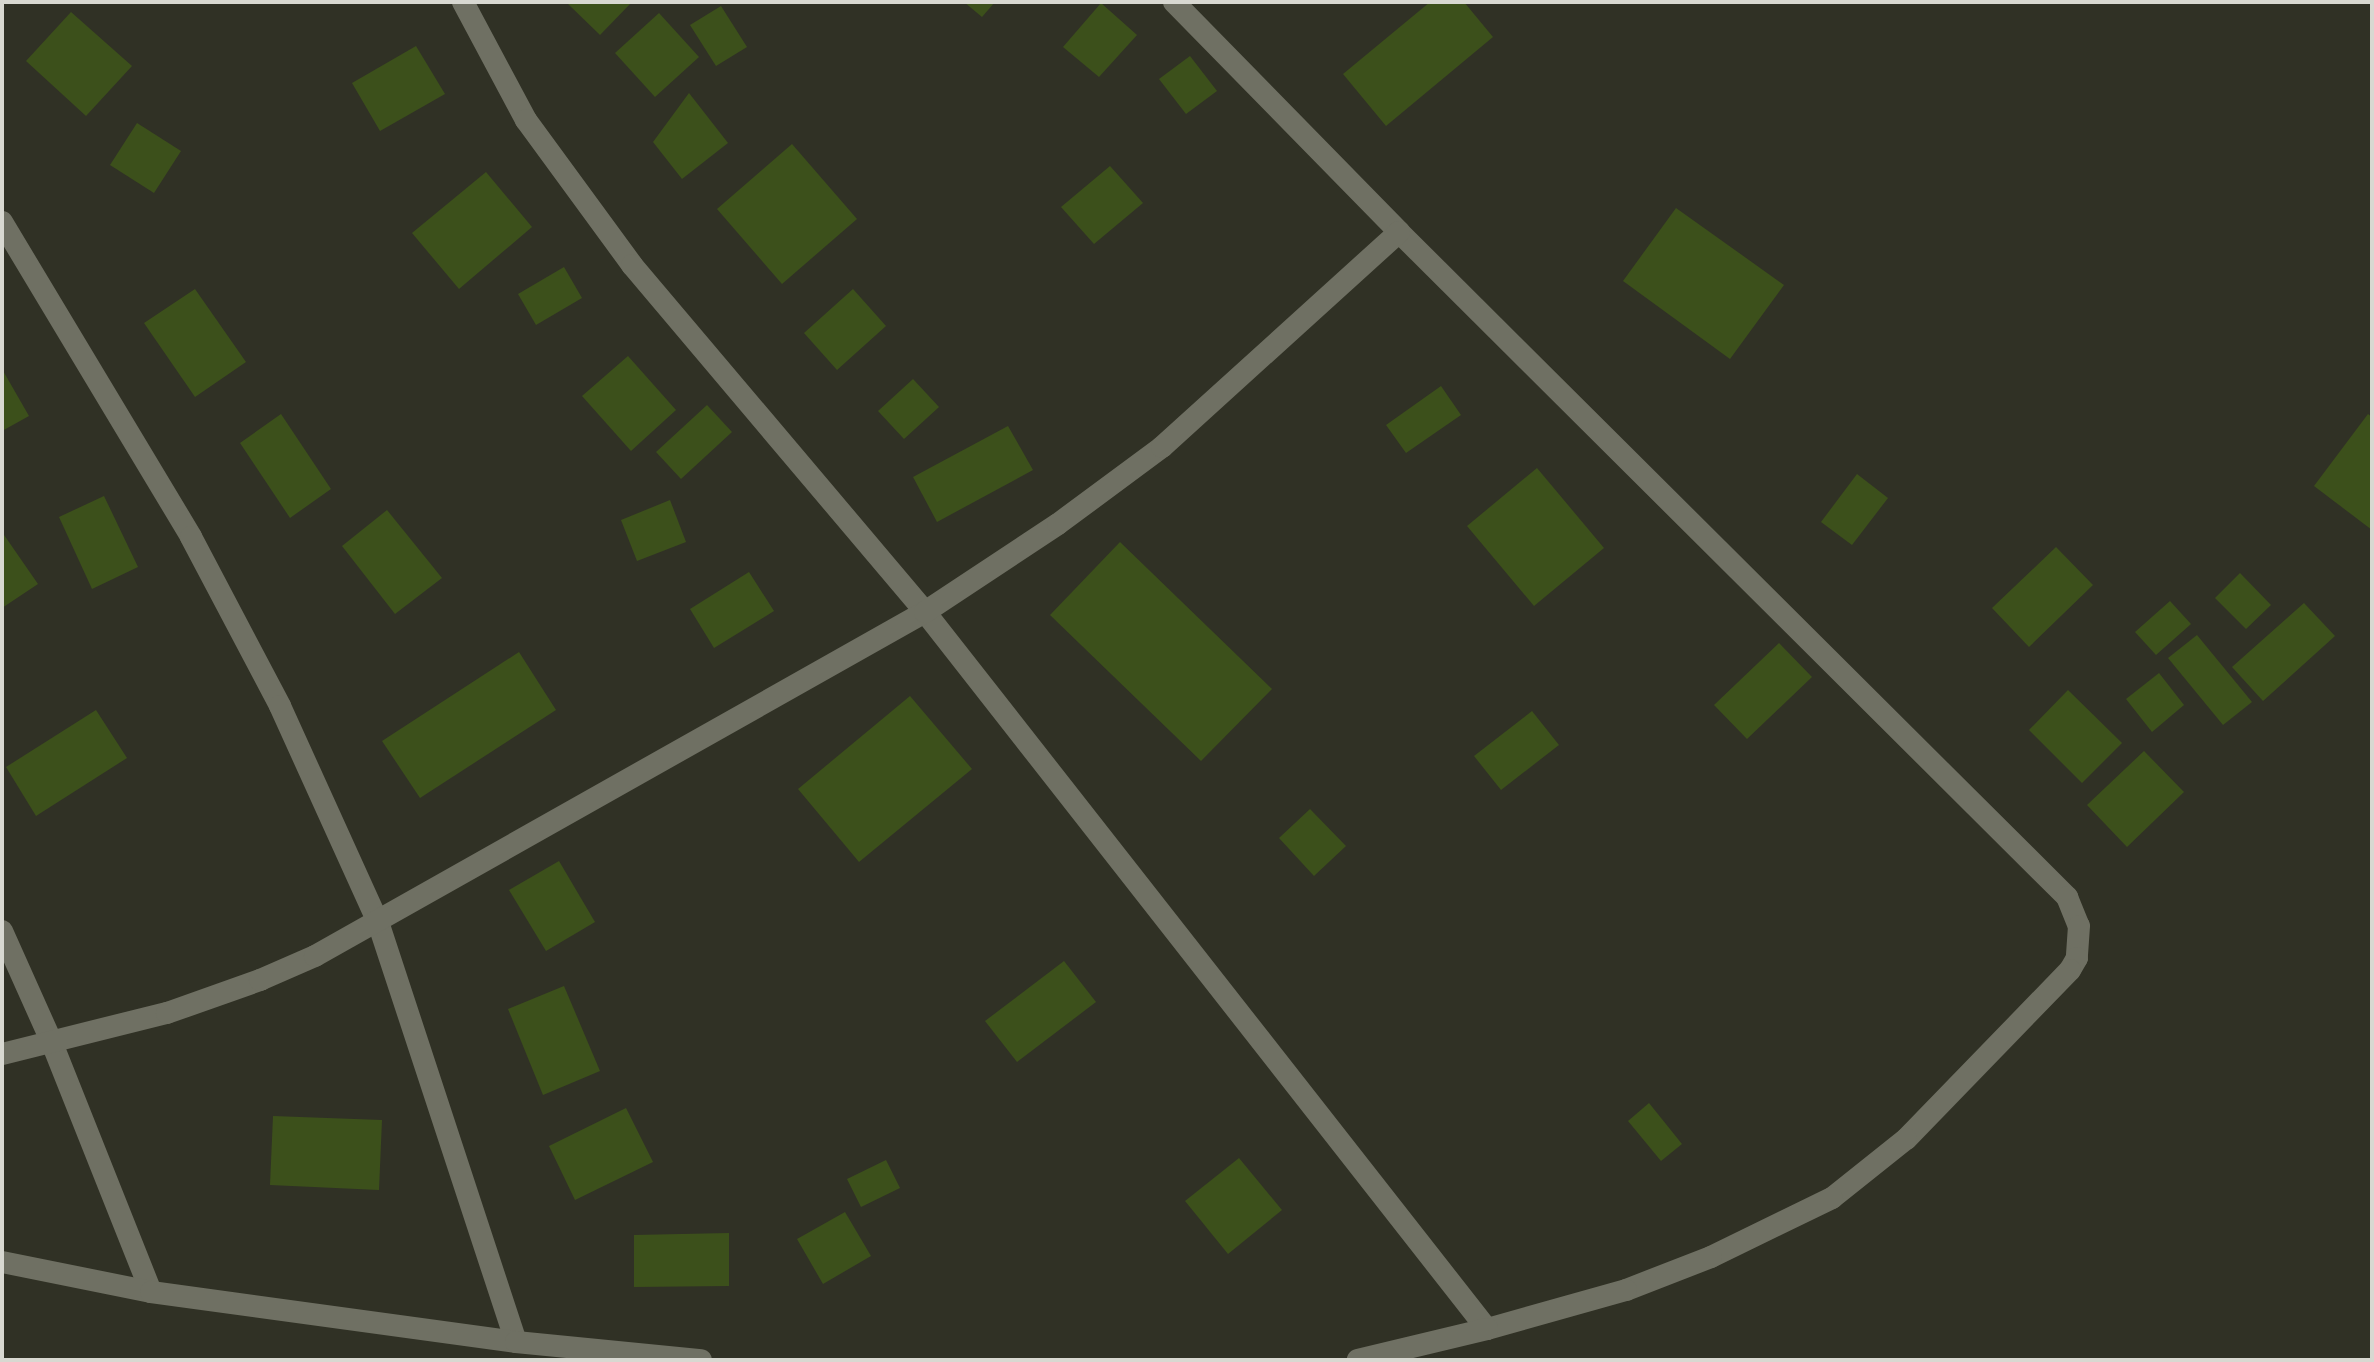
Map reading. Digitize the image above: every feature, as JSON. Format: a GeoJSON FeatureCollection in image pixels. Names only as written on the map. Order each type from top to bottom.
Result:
{"type":"FeatureCollection","features":[{"type":"Feature","properties":{"kind":"street"},"geometry":{"type":"LineString","coordinates":[[463,2],[526,120],[632,265],[925,612],[1487,1329]]}},
{"type":"Feature","properties":{"kind":"street"},"geometry":{"type":"LineString","coordinates":[[1174,2],[1399,232],[2067,897],[2079,926],[2077,958],[2070,970],[1906,1139],[1832,1198],[1711,1257],[1626,1290],[1487,1329],[1358,1360]]}},
{"type":"Feature","properties":{"kind":"street"},"geometry":{"type":"LineString","coordinates":[[2,222],[191,537],[251,649],[378,922],[516,1342]]}},
{"type":"Feature","properties":{"kind":"street"},"geometry":{"type":"LineString","coordinates":[[2,1054],[213,998],[315,956],[925,612],[1058,524],[1162,447],[1399,232]]}},
{"type":"Feature","properties":{"kind":"street"},"geometry":{"type":"LineString","coordinates":[[2,931],[52,1043],[151,1292]]}},
{"type":"Feature","properties":{"kind":"street"},"geometry":{"type":"LineString","coordinates":[[2,1262],[151,1292],[516,1342],[701,1360]]}},
{"type":"Feature","properties":{"kind":"building"},"geometry":{"type":"Polygon","coordinates":[[[566,2],[632,2],[600,35],[566,2]]]}},
{"type":"Feature","properties":{"kind":"building"},"geometry":{"type":"Polygon","coordinates":[[[964,2],[995,2],[982,17],[964,2]]]}},
{"type":"Feature","properties":{"kind":"building"},"geometry":{"type":"Polygon","coordinates":[[[1430,2],[1464,2],[1493,37],[1386,126],[1343,74],[1430,2]]]}},
{"type":"Feature","properties":{"kind":"building"},"geometry":{"type":"Polygon","coordinates":[[[1101,3],[1137,35],[1099,77],[1063,47],[1101,3]]]}},
{"type":"Feature","properties":{"kind":"building"},"geometry":{"type":"Polygon","coordinates":[[[721,6],[747,47],[716,66],[690,25],[721,6]]]}},
{"type":"Feature","properties":{"kind":"building"},"geometry":{"type":"Polygon","coordinates":[[[71,12],[132,66],[86,116],[26,61],[71,12]]]}},
{"type":"Feature","properties":{"kind":"building"},"geometry":{"type":"Polygon","coordinates":[[[659,13],[699,57],[655,97],[615,53],[659,13]]]}},
{"type":"Feature","properties":{"kind":"building"},"geometry":{"type":"Polygon","coordinates":[[[416,46],[445,94],[380,131],[352,83],[416,46]]]}},
{"type":"Feature","properties":{"kind":"building"},"geometry":{"type":"Polygon","coordinates":[[[1190,56],[1217,91],[1186,114],[1159,79],[1190,56]]]}},
{"type":"Feature","properties":{"kind":"building"},"geometry":{"type":"Polygon","coordinates":[[[689,93],[728,143],[682,179],[653,142],[689,93]]]}},
{"type":"Feature","properties":{"kind":"building"},"geometry":{"type":"Polygon","coordinates":[[[137,123],[181,151],[154,193],[110,165],[137,123]]]}},
{"type":"Feature","properties":{"kind":"building"},"geometry":{"type":"Polygon","coordinates":[[[792,144],[857,219],[782,284],[717,209],[792,144]]]}},
{"type":"Feature","properties":{"kind":"building"},"geometry":{"type":"Polygon","coordinates":[[[1110,166],[1143,203],[1094,244],[1061,207],[1110,166]]]}},
{"type":"Feature","properties":{"kind":"building"},"geometry":{"type":"Polygon","coordinates":[[[486,172],[532,227],[459,289],[412,233],[486,172]]]}},
{"type":"Feature","properties":{"kind":"building"},"geometry":{"type":"Polygon","coordinates":[[[1676,208],[1784,285],[1730,359],[1623,281],[1676,208]]]}},
{"type":"Feature","properties":{"kind":"building"},"geometry":{"type":"Polygon","coordinates":[[[564,267],[582,298],[536,325],[518,294],[564,267]]]}},
{"type":"Feature","properties":{"kind":"building"},"geometry":{"type":"Polygon","coordinates":[[[195,289],[246,362],[195,397],[144,323],[195,289]]]}},
{"type":"Feature","properties":{"kind":"building"},"geometry":{"type":"Polygon","coordinates":[[[853,289],[886,326],[837,370],[804,333],[853,289]]]}},
{"type":"Feature","properties":{"kind":"building"},"geometry":{"type":"Polygon","coordinates":[[[628,356],[676,410],[631,451],[582,396],[628,356]]]}},
{"type":"Feature","properties":{"kind":"building"},"geometry":{"type":"Polygon","coordinates":[[[2,369],[29,416],[2,431],[2,369]]]}},
{"type":"Feature","properties":{"kind":"building"},"geometry":{"type":"Polygon","coordinates":[[[913,379],[939,407],[904,439],[878,411],[913,379]]]}},
{"type":"Feature","properties":{"kind":"building"},"geometry":{"type":"Polygon","coordinates":[[[1441,386],[1461,415],[1406,453],[1386,425],[1441,386]]]}},
{"type":"Feature","properties":{"kind":"building"},"geometry":{"type":"Polygon","coordinates":[[[707,405],[732,432],[681,479],[656,452],[707,405]]]}},
{"type":"Feature","properties":{"kind":"building"},"geometry":{"type":"Polygon","coordinates":[[[281,414],[331,489],[290,518],[240,443],[281,414]]]}},
{"type":"Feature","properties":{"kind":"building"},"geometry":{"type":"Polygon","coordinates":[[[2368,414],[2372,417],[2372,530],[2314,486],[2368,414]]]}},
{"type":"Feature","properties":{"kind":"building"},"geometry":{"type":"Polygon","coordinates":[[[1008,426],[1033,470],[937,522],[913,477],[1008,426]]]}},
{"type":"Feature","properties":{"kind":"building"},"geometry":{"type":"Polygon","coordinates":[[[1537,468],[1604,548],[1534,606],[1467,526],[1537,468]]]}},
{"type":"Feature","properties":{"kind":"building"},"geometry":{"type":"Polygon","coordinates":[[[1857,474],[1888,498],[1852,545],[1821,522],[1857,474]]]}},
{"type":"Feature","properties":{"kind":"building"},"geometry":{"type":"Polygon","coordinates":[[[104,496],[138,567],[92,589],[59,517],[104,496]]]}},
{"type":"Feature","properties":{"kind":"building"},"geometry":{"type":"Polygon","coordinates":[[[670,500],[686,542],[637,561],[621,520],[670,500]]]}},
{"type":"Feature","properties":{"kind":"building"},"geometry":{"type":"Polygon","coordinates":[[[387,510],[442,578],[395,614],[342,546],[387,510]]]}},
{"type":"Feature","properties":{"kind":"building"},"geometry":{"type":"Polygon","coordinates":[[[2,532],[38,584],[2,608],[2,532]]]}},
{"type":"Feature","properties":{"kind":"building"},"geometry":{"type":"Polygon","coordinates":[[[1120,542],[1272,689],[1201,761],[1050,615],[1120,542]]]}},
{"type":"Feature","properties":{"kind":"building"},"geometry":{"type":"Polygon","coordinates":[[[2056,547],[2093,585],[2029,647],[1992,608],[2056,547]]]}},
{"type":"Feature","properties":{"kind":"building"},"geometry":{"type":"Polygon","coordinates":[[[749,572],[774,611],[714,648],[690,609],[749,572]]]}},
{"type":"Feature","properties":{"kind":"building"},"geometry":{"type":"Polygon","coordinates":[[[2240,573],[2271,605],[2246,629],[2215,598],[2240,573]]]}},
{"type":"Feature","properties":{"kind":"building"},"geometry":{"type":"Polygon","coordinates":[[[2170,601],[2191,624],[2156,655],[2135,632],[2170,601]]]}},
{"type":"Feature","properties":{"kind":"building"},"geometry":{"type":"Polygon","coordinates":[[[2304,603],[2335,636],[2263,701],[2232,667],[2304,603]]]}},
{"type":"Feature","properties":{"kind":"building"},"geometry":{"type":"Polygon","coordinates":[[[2197,635],[2252,702],[2223,725],[2168,658],[2197,635]]]}},
{"type":"Feature","properties":{"kind":"building"},"geometry":{"type":"Polygon","coordinates":[[[1779,643],[1812,677],[1747,739],[1714,705],[1779,643]]]}},
{"type":"Feature","properties":{"kind":"building"},"geometry":{"type":"Polygon","coordinates":[[[519,652],[556,710],[420,798],[382,741],[519,652]]]}},
{"type":"Feature","properties":{"kind":"building"},"geometry":{"type":"Polygon","coordinates":[[[2159,673],[2184,705],[2152,732],[2126,699],[2159,673]]]}},
{"type":"Feature","properties":{"kind":"building"},"geometry":{"type":"Polygon","coordinates":[[[2068,690],[2122,743],[2082,783],[2029,730],[2068,690]]]}},
{"type":"Feature","properties":{"kind":"building"},"geometry":{"type":"Polygon","coordinates":[[[910,696],[972,769],[859,862],[798,789],[910,696]]]}},
{"type":"Feature","properties":{"kind":"building"},"geometry":{"type":"Polygon","coordinates":[[[96,710],[127,758],[36,816],[6,767],[96,710]]]}},
{"type":"Feature","properties":{"kind":"building"},"geometry":{"type":"Polygon","coordinates":[[[1532,711],[1559,745],[1501,790],[1474,756],[1532,711]]]}},
{"type":"Feature","properties":{"kind":"building"},"geometry":{"type":"Polygon","coordinates":[[[2144,751],[2184,792],[2127,847],[2087,805],[2144,751]]]}},
{"type":"Feature","properties":{"kind":"building"},"geometry":{"type":"Polygon","coordinates":[[[1310,809],[1346,846],[1314,876],[1279,838],[1310,809]]]}},
{"type":"Feature","properties":{"kind":"building"},"geometry":{"type":"Polygon","coordinates":[[[559,861],[595,922],[546,951],[509,890],[559,861]]]}},
{"type":"Feature","properties":{"kind":"building"},"geometry":{"type":"Polygon","coordinates":[[[1064,961],[1096,1002],[1017,1062],[985,1021],[1064,961]]]}},
{"type":"Feature","properties":{"kind":"building"},"geometry":{"type":"Polygon","coordinates":[[[564,986],[600,1071],[543,1095],[508,1009],[564,986]]]}},
{"type":"Feature","properties":{"kind":"building"},"geometry":{"type":"Polygon","coordinates":[[[1649,1103],[1682,1144],[1661,1161],[1628,1121],[1649,1103]]]}},
{"type":"Feature","properties":{"kind":"building"},"geometry":{"type":"Polygon","coordinates":[[[626,1108],[653,1162],[575,1200],[549,1146],[626,1108]]]}},
{"type":"Feature","properties":{"kind":"building"},"geometry":{"type":"Polygon","coordinates":[[[273,1116],[382,1120],[379,1190],[270,1185],[273,1116]]]}},
{"type":"Feature","properties":{"kind":"building"},"geometry":{"type":"Polygon","coordinates":[[[1239,1158],[1282,1210],[1228,1254],[1185,1201],[1239,1158]]]}},
{"type":"Feature","properties":{"kind":"building"},"geometry":{"type":"Polygon","coordinates":[[[886,1160],[900,1188],[861,1207],[847,1179],[886,1160]]]}},
{"type":"Feature","properties":{"kind":"building"},"geometry":{"type":"Polygon","coordinates":[[[845,1212],[871,1256],[823,1284],[797,1239],[845,1212]]]}},
{"type":"Feature","properties":{"kind":"building"},"geometry":{"type":"Polygon","coordinates":[[[729,1233],[729,1286],[634,1287],[634,1235],[729,1233]]]}}]}
